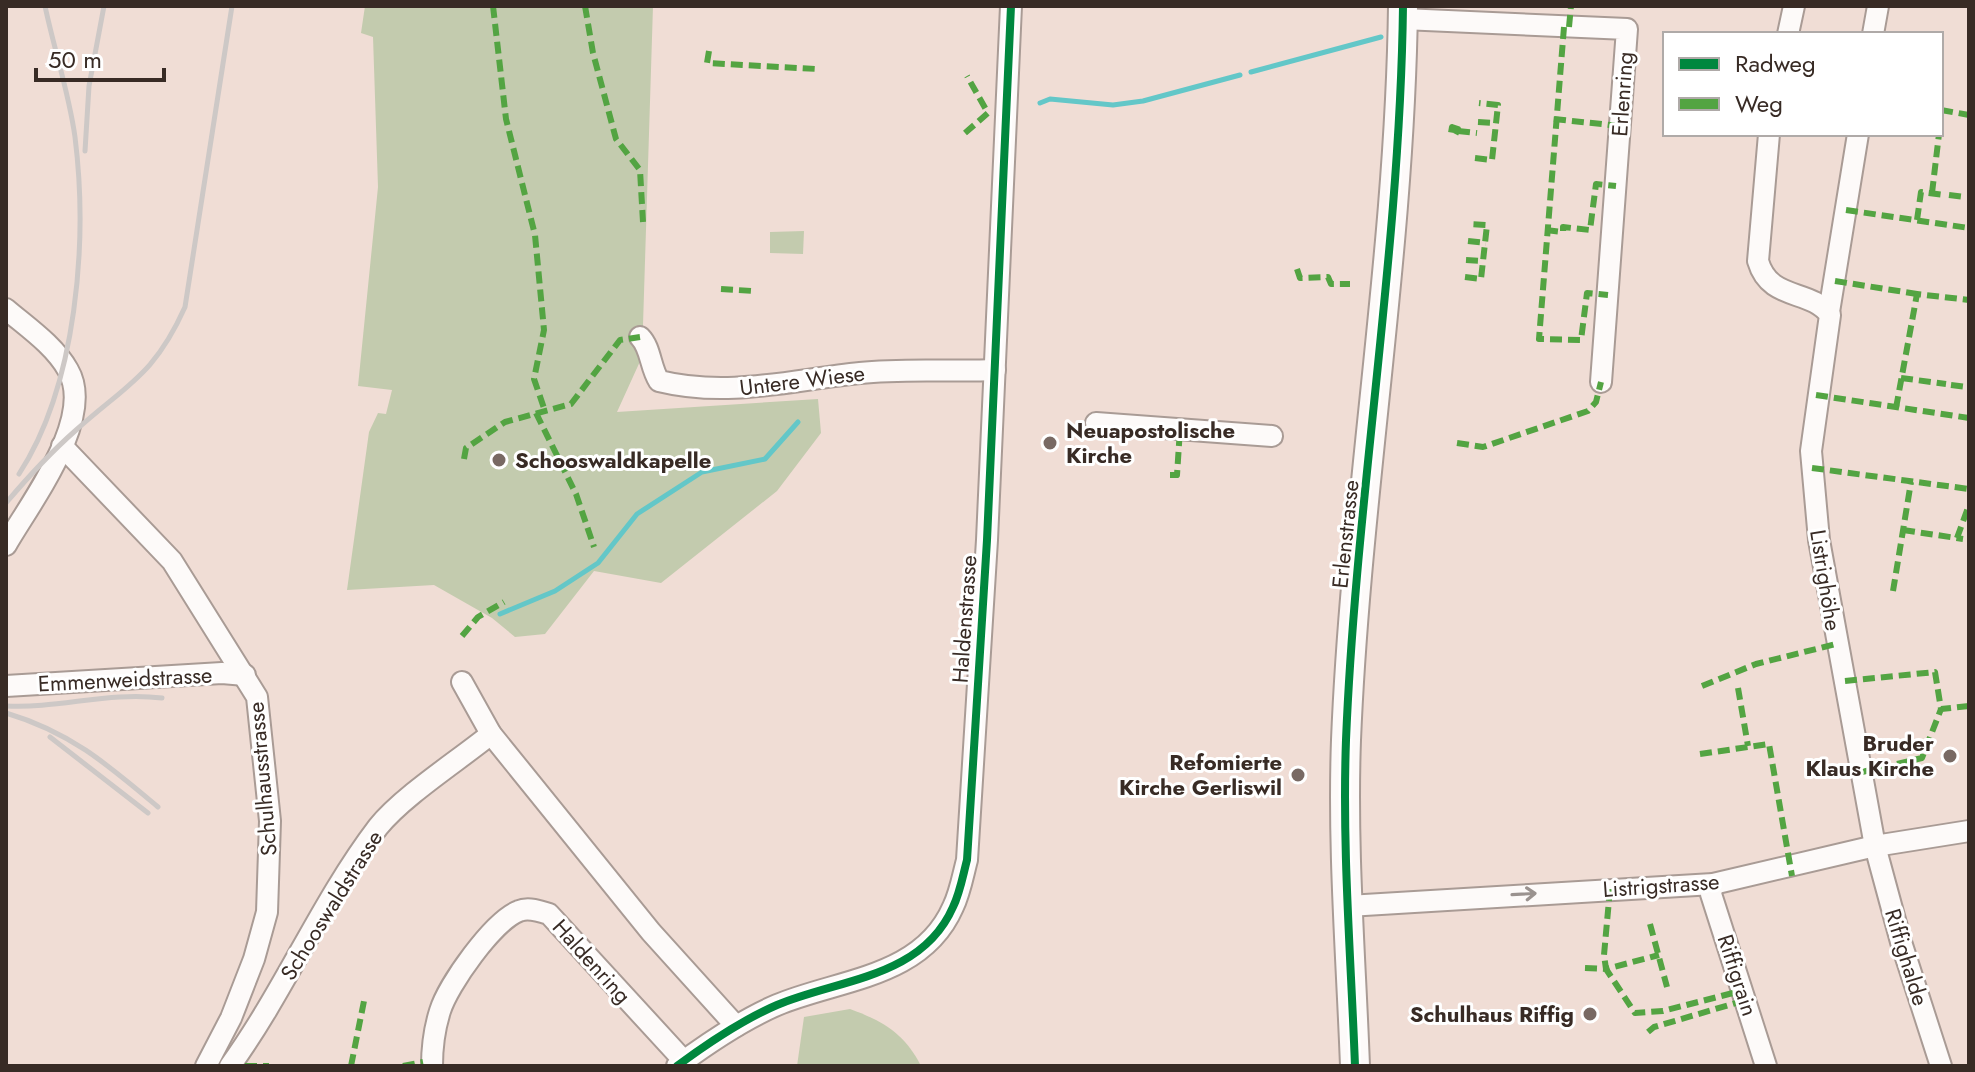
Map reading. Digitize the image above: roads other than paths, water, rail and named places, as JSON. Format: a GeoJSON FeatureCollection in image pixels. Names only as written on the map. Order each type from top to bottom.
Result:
{"type":"FeatureCollection","features":[{"type":"Feature","properties":{"kind":"street","name":"Haldenstrasse"},"geometry":{"type":"LineString","coordinates":[[680,1064],[736,1026],[778,1005],[902,963],[932,939],[954,907],[967,860],[995,370],[1011,6]]}},
{"type":"Feature","properties":{"kind":"street"},"geometry":{"type":"LineString","coordinates":[[1788,32],[1794,6]]}},
{"type":"Feature","properties":{"kind":"street"},"geometry":{"type":"LineString","coordinates":[[1873,32],[1878,6]]}},
{"type":"Feature","properties":{"kind":"street","name":"Erlenring"},"geometry":{"type":"LineString","coordinates":[[1403,12],[1627,29],[1601,382]]}},
{"type":"Feature","properties":{"kind":"street","name":"Erlenstrasse"},"geometry":{"type":"LineString","coordinates":[[1355,1066],[1348,906],[1348,711],[1388,282],[1403,12]]}},
{"type":"Feature","properties":{"kind":"street"},"geometry":{"type":"LineString","coordinates":[[1769,136],[1758,261],[1763,278],[1829,312]]}},
{"type":"Feature","properties":{"kind":"street","name":"Listrighöhe"},"geometry":{"type":"LineString","coordinates":[[1858,136],[1812,426],[1811,460],[1829,600],[1875,846]]}},
{"type":"Feature","properties":{"kind":"street"},"geometry":{"type":"LineString","coordinates":[[6,309],[51,349],[73,381],[75,412],[62,446],[6,545]]}},
{"type":"Feature","properties":{"kind":"street","name":"Untere Wiese"},"geometry":{"type":"LineString","coordinates":[[640,337],[647,344],[652,370],[659,381],[680,387],[751,390],[861,372],[995,370]]}},
{"type":"Feature","properties":{"kind":"street"},"geometry":{"type":"LineString","coordinates":[[1096,423],[1272,436]]}},
{"type":"Feature","properties":{"kind":"street","name":"Schulhausstrasse"},"geometry":{"type":"LineString","coordinates":[[62,446],[172,561],[257,697],[270,821],[267,912],[254,959],[206,1066]]}},
{"type":"Feature","properties":{"kind":"street","name":"Emmenweidstrasse"},"geometry":{"type":"LineString","coordinates":[[6,686],[222,673],[245,675]]}},
{"type":"Feature","properties":{"kind":"street"},"geometry":{"type":"LineString","coordinates":[[462,682],[491,734],[651,932],[736,1026]]}},
{"type":"Feature","properties":{"kind":"street","name":"Schooswaldstrasse"},"geometry":{"type":"LineString","coordinates":[[230,1066],[256,1030],[331,900],[379,827],[491,734]]}},
{"type":"Feature","properties":{"kind":"street","name":"Listrigstrasse"},"geometry":{"type":"LineString","coordinates":[[1348,906],[1713,884],[1875,846],[1969,831]]}},
{"type":"Feature","properties":{"kind":"street","name":"Riffighalde"},"geometry":{"type":"LineString","coordinates":[[1875,846],[1901,942],[1941,1066]]}},
{"type":"Feature","properties":{"kind":"street","name":"Riffigrain"},"geometry":{"type":"LineString","coordinates":[[1713,884],[1711,894],[1766,1066]]}},
{"type":"Feature","properties":{"kind":"street","name":"Haldenring"},"geometry":{"type":"LineString","coordinates":[[432,1066],[432,1041],[440,1008],[465,966],[495,930],[519,911],[538,910],[549,914],[680,1064]]}},
{"type":"Feature","properties":{"kind":"waterway"},"geometry":{"type":"LineString","coordinates":[[1251,72],[1381,37]]}},
{"type":"Feature","properties":{"kind":"waterway"},"geometry":{"type":"LineString","coordinates":[[1040,103],[1050,99],[1113,105],[1143,101],[1240,75]]}},
{"type":"Feature","properties":{"kind":"waterway"},"geometry":{"type":"LineString","coordinates":[[500,614],[555,591],[598,563],[637,514],[702,472],[765,459],[798,422]]}},
{"type":"Feature","properties":{"kind":"railway"},"geometry":{"type":"LineString","coordinates":[[19,474],[39,438],[66,356],[78,266],[80,221],[75,137],[45,6]]}},
{"type":"Feature","properties":{"kind":"railway"},"geometry":{"type":"LineString","coordinates":[[85,151],[89,86],[104,6]]}},
{"type":"Feature","properties":{"kind":"railway"},"geometry":{"type":"LineString","coordinates":[[6,503],[57,448],[150,364],[174,330],[185,307],[232,6]]}},
{"type":"Feature","properties":{"kind":"railway"},"geometry":{"type":"LineString","coordinates":[[6,706],[142,696],[162,698]]}},
{"type":"Feature","properties":{"kind":"railway"},"geometry":{"type":"LineString","coordinates":[[6,713],[50,730],[87,751],[158,807]]}},
{"type":"Feature","properties":{"kind":"railway"},"geometry":{"type":"LineString","coordinates":[[50,737],[148,813]]}},
{"type":"Feature","properties":{"kind":"place","name":"Neuapostolische Kirche"},"geometry":{"type":"Point","coordinates":[1050,443]}},
{"type":"Feature","properties":{"kind":"place","name":"Schooswaldkapelle"},"geometry":{"type":"Point","coordinates":[499,460]}},
{"type":"Feature","properties":{"kind":"place","name":"Bruder Klaus Kirche"},"geometry":{"type":"Point","coordinates":[1950,756]}},
{"type":"Feature","properties":{"kind":"place","name":"Refomierte Kirche Gerliswil"},"geometry":{"type":"Point","coordinates":[1298,775]}},
{"type":"Feature","properties":{"kind":"place","name":"Schulhaus Riffig"},"geometry":{"type":"Point","coordinates":[1590,1014]}}]}
